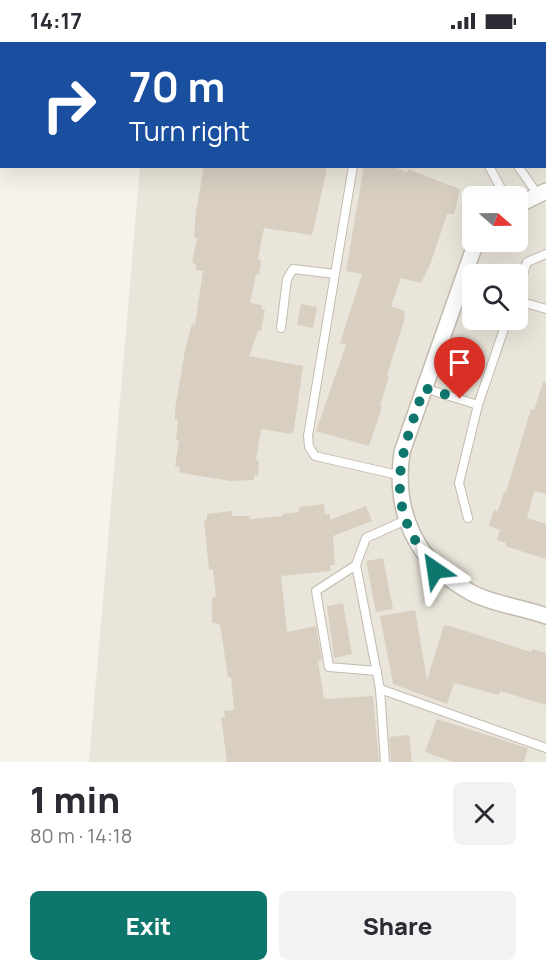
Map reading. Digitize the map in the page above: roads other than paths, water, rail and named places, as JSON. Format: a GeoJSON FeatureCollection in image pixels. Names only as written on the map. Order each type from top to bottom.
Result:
{"type":"FeatureCollection","features":[{"type":"Feature","properties":{"kind":"street"},"geometry":{"type":"LineString","coordinates":[[528,200],[542,193]]}},
{"type":"Feature","properties":{"kind":"street"},"geometry":{"type":"LineString","coordinates":[[472,252],[402,452],[399,475],[401,502],[406,520],[435,570],[473,594],[546,616]]}},
{"type":"Feature","properties":{"kind":"lane"},"geometry":{"type":"LineString","coordinates":[[353,168],[308,436],[309,447],[315,456],[399,475]]}},
{"type":"Feature","properties":{"kind":"lane"},"geometry":{"type":"LineString","coordinates":[[490,168],[500,186]]}},
{"type":"Feature","properties":{"kind":"lane"},"geometry":{"type":"LineString","coordinates":[[520,168],[542,193]]}},
{"type":"Feature","properties":{"kind":"lane"},"geometry":{"type":"LineString","coordinates":[[526,264],[546,254]]}},
{"type":"Feature","properties":{"kind":"lane"},"geometry":{"type":"LineString","coordinates":[[281,328],[287,279],[293,269],[334,274]]}},
{"type":"Feature","properties":{"kind":"lane"},"geometry":{"type":"LineString","coordinates":[[528,304],[546,309]]}},
{"type":"Feature","properties":{"kind":"lane"},"geometry":{"type":"LineString","coordinates":[[468,518],[459,483],[478,405],[504,330]]}},
{"type":"Feature","properties":{"kind":"lane"},"geometry":{"type":"LineString","coordinates":[[424,388],[478,405]]}},
{"type":"Feature","properties":{"kind":"lane"},"geometry":{"type":"LineString","coordinates":[[385,762],[380,689],[356,565],[366,538],[406,520]]}},
{"type":"Feature","properties":{"kind":"lane"},"geometry":{"type":"LineString","coordinates":[[356,565],[316,591],[329,667],[377,671]]}},
{"type":"Feature","properties":{"kind":"lane"},"geometry":{"type":"LineString","coordinates":[[380,689],[546,748]]}}]}
